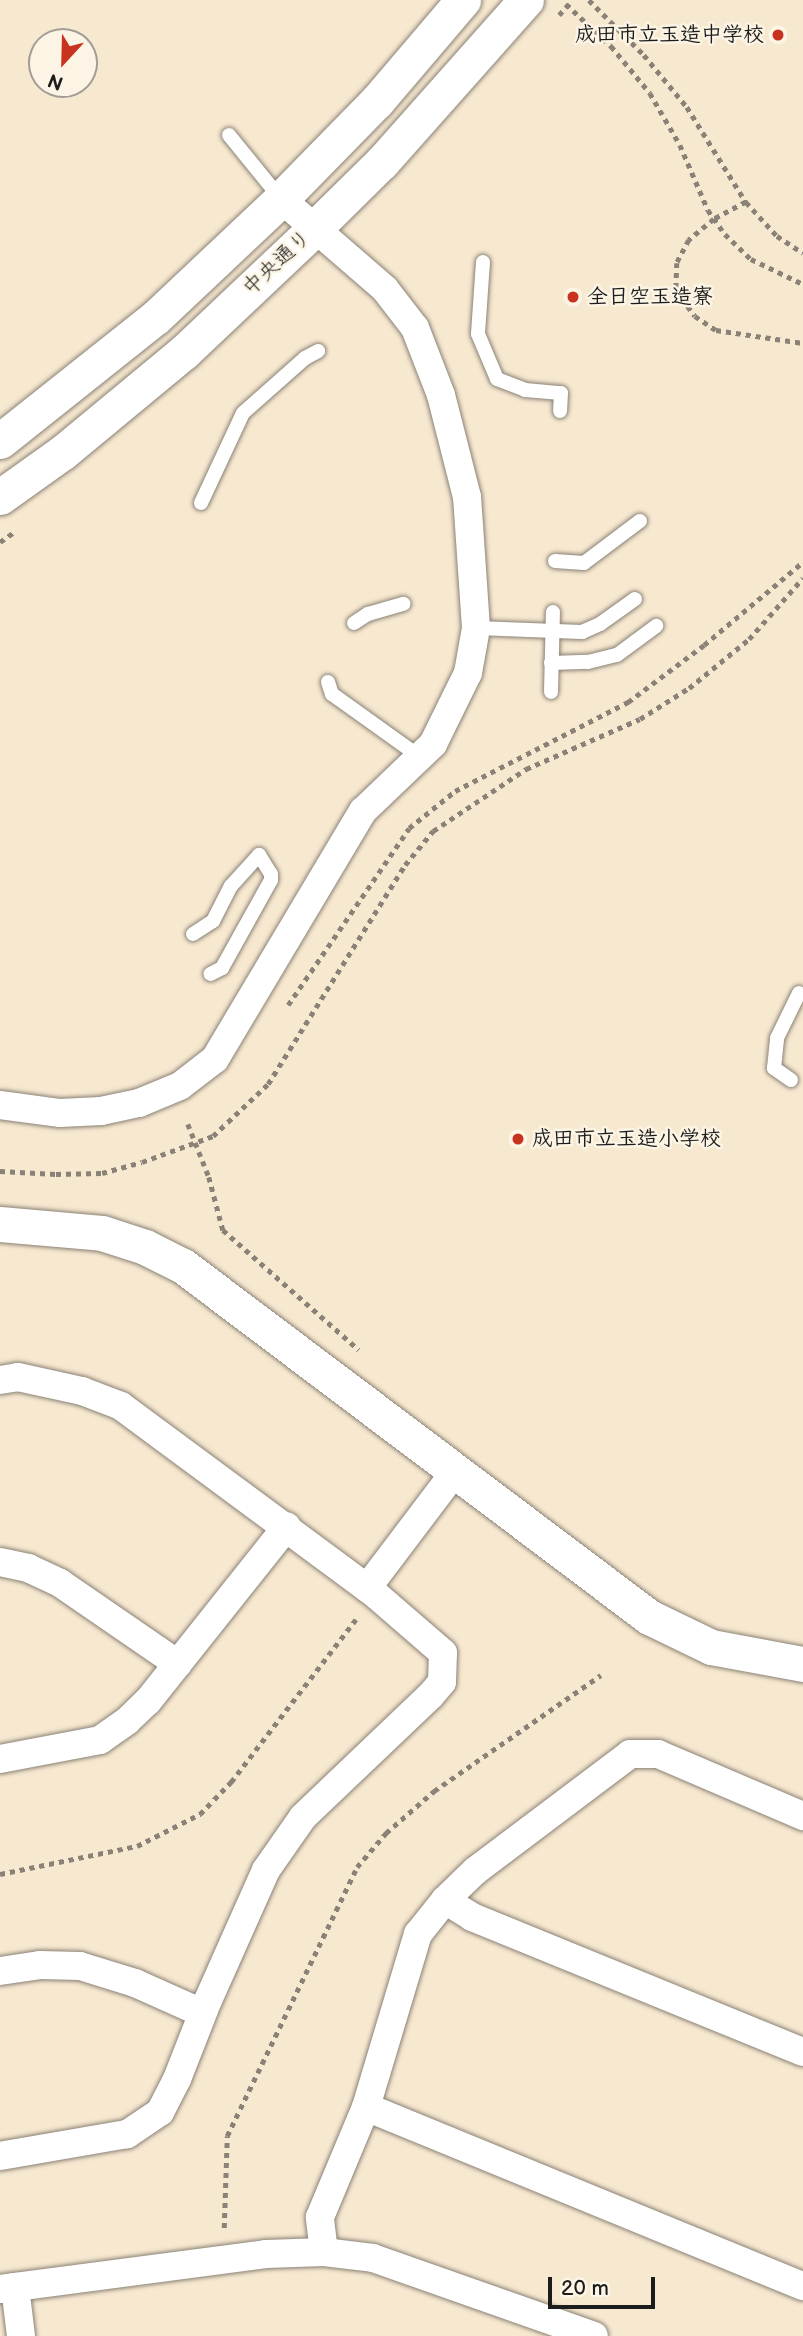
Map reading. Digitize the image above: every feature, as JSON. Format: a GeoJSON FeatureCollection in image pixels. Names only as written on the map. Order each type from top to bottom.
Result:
{"type":"FeatureCollection","features":[{"type":"Feature","properties":{"kind":"street","name":"中央通り"},"geometry":{"type":"LineString","coordinates":[[0,441],[156,317],[281,199],[377,101],[464,0]]}},
{"type":"Feature","properties":{"kind":"street","name":"中央通り"},"geometry":{"type":"LineString","coordinates":[[0,497],[63,452],[184,352],[382,162],[526,0]]}},
{"type":"Feature","properties":{"kind":"street"},"geometry":{"type":"LineString","coordinates":[[0,1105],[60,1112],[101,1111],[139,1103],[180,1086],[215,1059],[363,811],[433,744],[464,684],[476,628],[467,497],[441,395],[415,328],[385,289],[281,199]]}},
{"type":"Feature","properties":{"kind":"street"},"geometry":{"type":"LineString","coordinates":[[0,1224],[102,1233],[145,1247],[183,1266],[454,1473],[649,1616],[710,1647],[803,1664]]}},
{"type":"Feature","properties":{"kind":"street"},"geometry":{"type":"LineString","coordinates":[[0,1380],[18,1377],[69,1388],[121,1406],[371,1591],[443,1653],[442,1682],[369,1757],[303,1817],[266,1870],[202,2013],[177,2079],[160,2112],[127,2134],[0,2156]]}},
{"type":"Feature","properties":{"kind":"street"},"geometry":{"type":"LineString","coordinates":[[371,1591],[454,1473]]}},
{"type":"Feature","properties":{"kind":"street"},"geometry":{"type":"LineString","coordinates":[[0,1759],[100,1740],[127,1721],[148,1701],[287,1527]]}},
{"type":"Feature","properties":{"kind":"street"},"geometry":{"type":"LineString","coordinates":[[0,1562],[28,1567],[60,1583],[178,1664]]}},
{"type":"Feature","properties":{"kind":"street"},"geometry":{"type":"LineString","coordinates":[[324,2252],[320,2217],[366,2106],[418,1934],[445,1900],[475,1871],[630,1754],[658,1754],[803,1816]]}},
{"type":"Feature","properties":{"kind":"street"},"geometry":{"type":"LineString","coordinates":[[445,1900],[472,1917],[803,2052]]}},
{"type":"Feature","properties":{"kind":"street"},"geometry":{"type":"LineString","coordinates":[[0,1971],[40,1965],[80,1966],[135,1983],[202,2013]]}},
{"type":"Feature","properties":{"kind":"street"},"geometry":{"type":"LineString","coordinates":[[366,2106],[803,2286]]}},
{"type":"Feature","properties":{"kind":"street"},"geometry":{"type":"LineString","coordinates":[[21,2336],[7,2288],[226,2260],[324,2252],[373,2258],[594,2336]]}},
{"type":"Feature","properties":{"kind":"lane"},"geometry":{"type":"LineString","coordinates":[[229,135],[281,199]]}},
{"type":"Feature","properties":{"kind":"lane"},"geometry":{"type":"LineString","coordinates":[[483,262],[478,334],[497,379],[525,390],[561,393],[560,411]]}},
{"type":"Feature","properties":{"kind":"lane"},"geometry":{"type":"LineString","coordinates":[[201,503],[243,413],[305,358],[318,351]]}},
{"type":"Feature","properties":{"kind":"lane"},"geometry":{"type":"LineString","coordinates":[[555,561],[584,563],[640,522]]}},
{"type":"Feature","properties":{"kind":"lane"},"geometry":{"type":"LineString","coordinates":[[476,628],[582,632],[600,624],[635,599]]}},
{"type":"Feature","properties":{"kind":"lane"},"geometry":{"type":"LineString","coordinates":[[354,623],[368,614],[404,604]]}},
{"type":"Feature","properties":{"kind":"lane"},"geometry":{"type":"LineString","coordinates":[[551,692],[553,612]]}},
{"type":"Feature","properties":{"kind":"lane"},"geometry":{"type":"LineString","coordinates":[[551,663],[588,662],[617,655],[656,626]]}},
{"type":"Feature","properties":{"kind":"lane"},"geometry":{"type":"LineString","coordinates":[[328,682],[332,694],[420,757]]}},
{"type":"Feature","properties":{"kind":"lane"},"geometry":{"type":"LineString","coordinates":[[193,934],[213,921],[231,886],[259,855],[271,874],[271,880],[222,968],[210,974]]}},
{"type":"Feature","properties":{"kind":"lane"},"geometry":{"type":"LineString","coordinates":[[791,1080],[774,1068],[776,1038],[799,993]]}},
{"type":"Feature","properties":{"kind":"path"},"geometry":{"type":"LineString","coordinates":[[589,0],[644,55],[687,107],[746,202],[777,236],[803,253]]}},
{"type":"Feature","properties":{"kind":"path"},"geometry":{"type":"LineString","coordinates":[[565,4],[611,46],[650,93],[725,234],[751,259],[803,284]]}},
{"type":"Feature","properties":{"kind":"path"},"geometry":{"type":"LineString","coordinates":[[746,202],[715,219],[689,240],[681,251],[676,290],[695,316],[716,330],[803,343]]}},
{"type":"Feature","properties":{"kind":"path"},"geometry":{"type":"LineString","coordinates":[[287,1006],[409,828],[455,791],[628,702],[704,645],[803,562]]}},
{"type":"Feature","properties":{"kind":"path"},"geometry":{"type":"LineString","coordinates":[[0,1171],[102,1173],[142,1162],[213,1136],[268,1084],[405,865],[433,831],[526,769],[640,719],[689,688],[749,639],[803,579]]}},
{"type":"Feature","properties":{"kind":"path"},"geometry":{"type":"LineString","coordinates":[[188,1124],[209,1177],[223,1230],[369,1359]]}},
{"type":"Feature","properties":{"kind":"path"},"geometry":{"type":"LineString","coordinates":[[0,1874],[137,1846],[200,1814],[231,1783],[371,1591]]}},
{"type":"Feature","properties":{"kind":"path"},"geometry":{"type":"LineString","coordinates":[[226,2260],[227,2136],[357,1867],[386,1833],[434,1791],[601,1675]]}},
{"type":"Feature","properties":{"kind":"place","name":"成田市立玉造中学校"},"geometry":{"type":"Point","coordinates":[778,35]}},
{"type":"Feature","properties":{"kind":"place","name":"全日空玉造寮"},"geometry":{"type":"Point","coordinates":[573,297]}},
{"type":"Feature","properties":{"kind":"place","name":"成田市立玉造小学校"},"geometry":{"type":"Point","coordinates":[518,1139]}}]}
